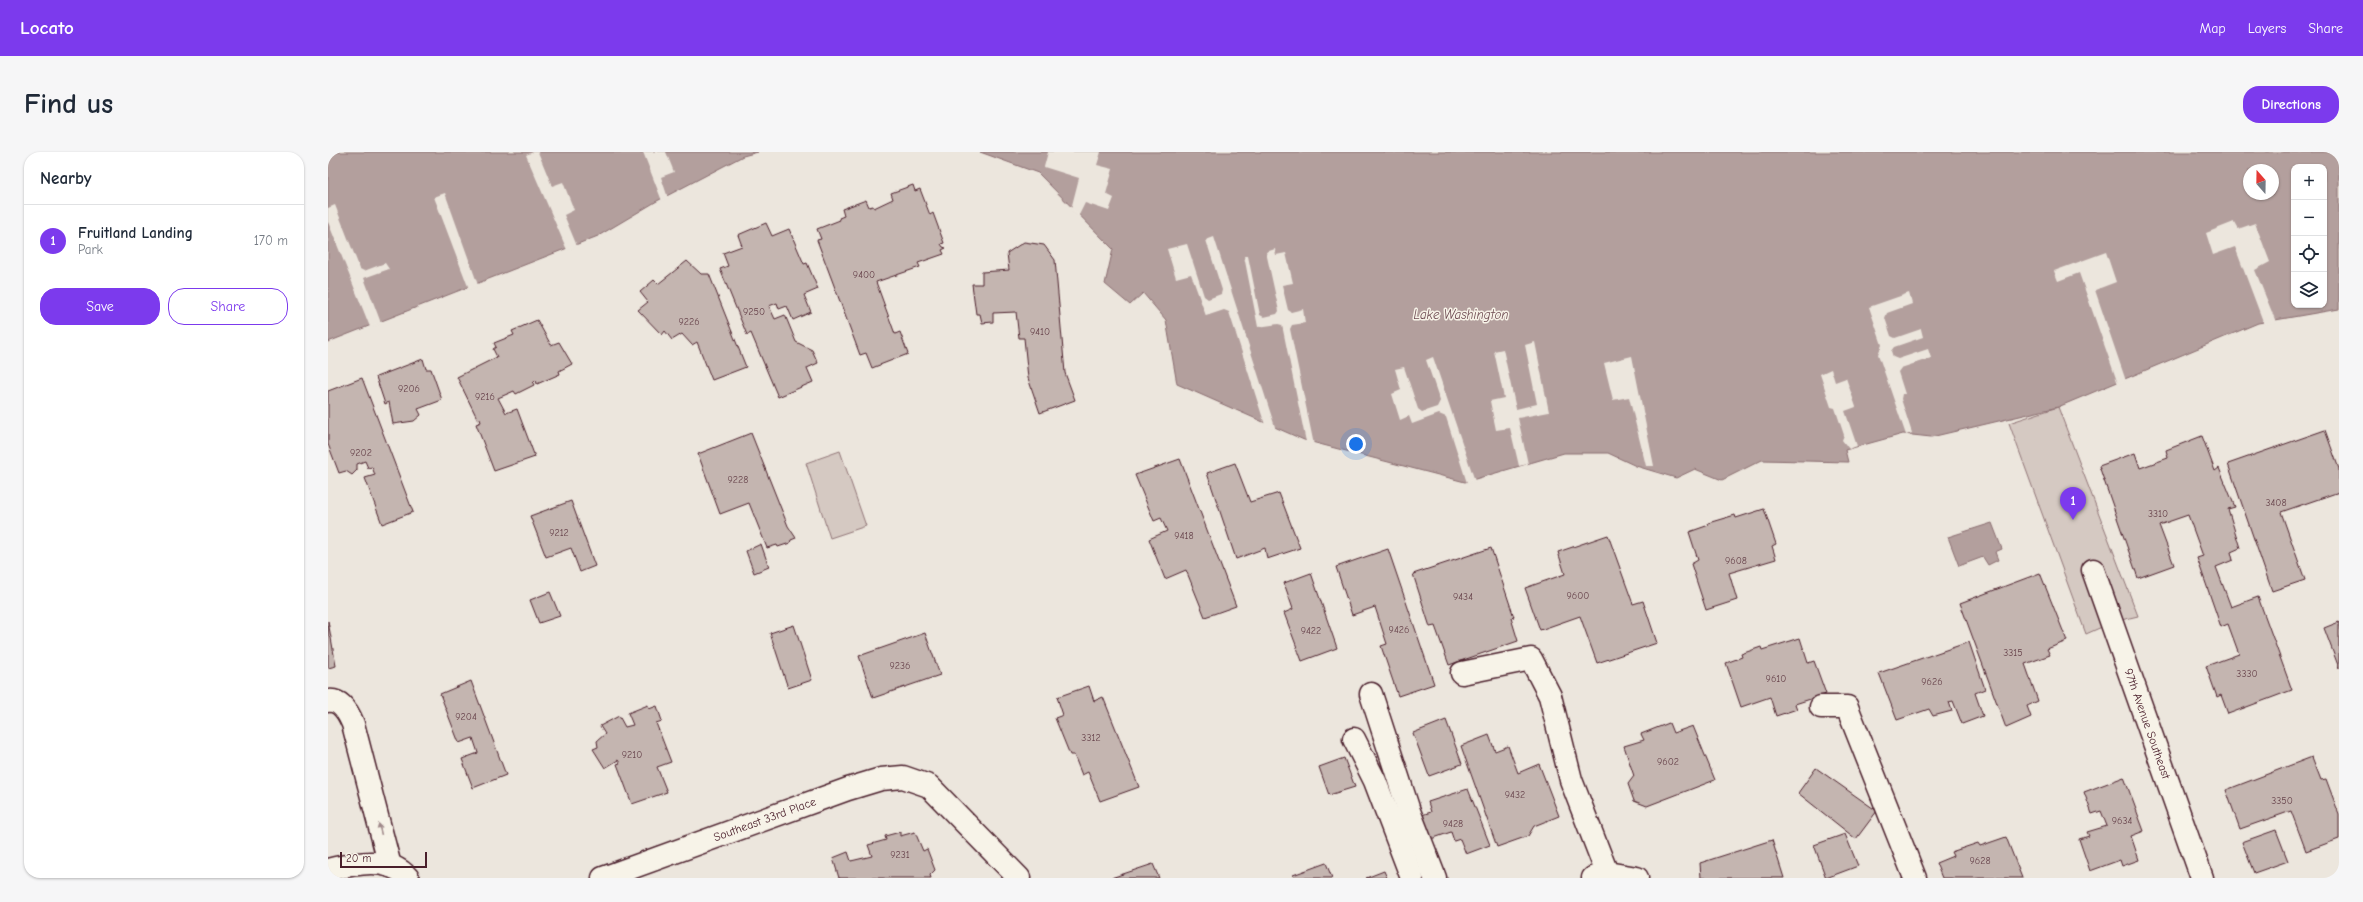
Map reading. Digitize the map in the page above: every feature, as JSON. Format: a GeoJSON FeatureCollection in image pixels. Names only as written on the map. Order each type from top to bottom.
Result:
{"type":"FeatureCollection","features":[{"type":"Feature","properties":{"kind":"street","name":"97th Avenue Southeast"},"geometry":{"type":"LineString","coordinates":[[2093,570],[2202,878]]}},
{"type":"Feature","properties":{"kind":"street"},"geometry":{"type":"LineString","coordinates":[[1462,673],[1531,658],[1550,696],[1571,780],[1600,876],[1636,877]]}},
{"type":"Feature","properties":{"kind":"street"},"geometry":{"type":"LineString","coordinates":[[1371,694],[1409,811],[1435,878]]}},
{"type":"Feature","properties":{"kind":"street"},"geometry":{"type":"LineString","coordinates":[[328,701],[333,700],[341,705],[349,715],[353,724],[390,866]]}},
{"type":"Feature","properties":{"kind":"street"},"geometry":{"type":"LineString","coordinates":[[1821,707],[1848,707],[1914,878]]}},
{"type":"Feature","properties":{"kind":"street"},"geometry":{"type":"LineString","coordinates":[[1354,739],[1376,781],[1412,878]]}},
{"type":"Feature","properties":{"kind":"street","name":"Southeast 33rd Place"},"geometry":{"type":"LineString","coordinates":[[603,878],[848,789],[881,779],[904,777],[929,786],[1019,878]]}},
{"type":"Feature","properties":{"kind":"street"},"geometry":{"type":"LineString","coordinates":[[328,870],[368,862],[390,866],[408,878]]}},
{"type":"Feature","properties":{"kind":"shaded area"},"geometry":{"type":"Polygon","coordinates":[[[2058,407],[2138,616],[2113,622],[2086,634],[2009,423],[2058,407]]]}},
{"type":"Feature","properties":{"kind":"shaded area"},"geometry":{"type":"Polygon","coordinates":[[[840,451],[866,526],[830,538],[806,463],[840,451]]]}},
{"type":"Feature","properties":{"kind":"water"},"geometry":{"type":"Polygon","coordinates":[[[328,152],[758,152],[743,156],[657,201],[598,236],[328,342],[328,152]]]}},
{"type":"Feature","properties":{"kind":"water","name":"Lake Washington"},"geometry":{"type":"Polygon","coordinates":[[[980,152],[2339,152],[2339,309],[2258,323],[2058,407],[1931,437],[1903,434],[1845,450],[1848,462],[1762,460],[1722,480],[1695,469],[1676,478],[1636,466],[1608,453],[1564,453],[1465,482],[1304,440],[1177,384],[1166,320],[1143,293],[1130,305],[1105,284],[1113,249],[1038,173],[980,152]]]}},
{"type":"Feature","properties":{"kind":"water"},"geometry":{"type":"Polygon","coordinates":[[[1992,523],[2002,549],[1995,552],[1998,560],[1988,565],[1983,557],[1959,566],[1948,537],[1992,523]]]}},
{"type":"Feature","properties":{"kind":"pier"},"geometry":{"type":"Polygon","coordinates":[[[533,152],[538,152],[552,186],[563,182],[574,210],[564,215],[577,246],[567,250],[526,155],[533,152]]]}},
{"type":"Feature","properties":{"kind":"pier"},"geometry":{"type":"Polygon","coordinates":[[[643,152],[666,152],[674,172],[661,177],[668,198],[662,201],[643,152]]]}},
{"type":"Feature","properties":{"kind":"pier"},"geometry":{"type":"Polygon","coordinates":[[[1048,152],[1101,152],[1097,165],[1113,169],[1106,194],[1114,198],[1109,211],[1085,203],[1079,215],[1077,215],[1071,209],[1079,178],[1044,167],[1048,152]]]}},
{"type":"Feature","properties":{"kind":"pier"},"geometry":{"type":"Polygon","coordinates":[[[445,193],[478,285],[469,289],[434,197],[445,193]]]}},
{"type":"Feature","properties":{"kind":"pier"},"geometry":{"type":"Polygon","coordinates":[[[335,205],[360,269],[364,271],[385,263],[389,269],[364,278],[381,323],[370,327],[328,222],[328,208],[335,205]]]}},
{"type":"Feature","properties":{"kind":"pier"},"geometry":{"type":"Polygon","coordinates":[[[2234,222],[2238,229],[2255,223],[2270,262],[2255,270],[2276,322],[2264,324],[2235,247],[2213,255],[2206,233],[2234,222]]]}},
{"type":"Feature","properties":{"kind":"pier"},"geometry":{"type":"Polygon","coordinates":[[[1214,237],[1276,430],[1265,425],[1229,312],[1224,310],[1206,316],[1191,274],[1176,278],[1167,249],[1187,244],[1204,296],[1208,299],[1221,294],[1222,290],[1206,240],[1214,237]]]}},
{"type":"Feature","properties":{"kind":"pier"},"geometry":{"type":"Polygon","coordinates":[[[1275,249],[1276,255],[1286,253],[1293,283],[1282,285],[1288,310],[1291,312],[1303,309],[1305,323],[1292,325],[1290,329],[1314,445],[1306,442],[1282,325],[1278,324],[1258,327],[1244,256],[1248,256],[1260,315],[1264,317],[1277,314],[1279,311],[1266,252],[1275,249]]]}},
{"type":"Feature","properties":{"kind":"pier"},"geometry":{"type":"Polygon","coordinates":[[[2106,252],[2116,282],[2095,290],[2126,381],[2118,384],[2079,273],[2058,281],[2054,271],[2106,252]]]}},
{"type":"Feature","properties":{"kind":"pier"},"geometry":{"type":"Polygon","coordinates":[[[1909,293],[1912,304],[1887,313],[1885,318],[1891,336],[1895,338],[1921,329],[1923,337],[1894,347],[1891,351],[1893,357],[1898,359],[1928,349],[1931,358],[1901,368],[1898,372],[1905,394],[1902,394],[1901,399],[1912,433],[1906,435],[1878,354],[1882,345],[1869,307],[1909,293]]]}},
{"type":"Feature","properties":{"kind":"pier"},"geometry":{"type":"Polygon","coordinates":[[[1535,342],[1549,412],[1518,418],[1528,464],[1519,466],[1510,428],[1496,430],[1490,401],[1504,398],[1494,351],[1503,349],[1516,409],[1537,404],[1525,345],[1535,342]]]}},
{"type":"Feature","properties":{"kind":"pier"},"geometry":{"type":"Polygon","coordinates":[[[1632,356],[1654,466],[1646,466],[1629,397],[1613,400],[1604,363],[1632,356]]]}},
{"type":"Feature","properties":{"kind":"pier"},"geometry":{"type":"Polygon","coordinates":[[[1433,357],[1475,481],[1467,483],[1446,417],[1439,414],[1412,424],[1409,416],[1400,420],[1392,394],[1401,390],[1395,369],[1404,367],[1418,409],[1422,412],[1437,407],[1440,401],[1426,360],[1433,357]]]}},
{"type":"Feature","properties":{"kind":"pier"},"geometry":{"type":"Polygon","coordinates":[[[1831,369],[1835,382],[1846,378],[1856,407],[1845,411],[1857,446],[1849,449],[1842,440],[1844,435],[1835,408],[1831,407],[1820,374],[1831,369]]]}},
{"type":"Feature","properties":{"kind":"building"},"geometry":{"type":"Polygon","coordinates":[[[913,185],[915,191],[920,189],[930,215],[933,213],[944,243],[941,244],[946,248],[942,250],[944,254],[918,263],[920,267],[876,282],[895,334],[900,332],[908,354],[872,368],[866,353],[860,355],[817,240],[821,239],[817,229],[840,220],[839,218],[844,216],[842,209],[866,200],[869,207],[873,206],[874,208],[893,199],[891,193],[913,185]]]}},
{"type":"Feature","properties":{"kind":"building"},"geometry":{"type":"Polygon","coordinates":[[[766,223],[772,236],[789,229],[804,264],[807,263],[818,289],[804,295],[811,312],[793,320],[787,306],[779,309],[777,303],[769,306],[775,319],[785,315],[796,342],[812,350],[818,363],[807,368],[813,382],[778,397],[751,333],[747,335],[720,269],[728,266],[723,253],[742,246],[738,235],[766,223]]]}},
{"type":"Feature","properties":{"kind":"building"},"geometry":{"type":"Polygon","coordinates":[[[1024,242],[1044,245],[1055,260],[1065,373],[1075,400],[1040,413],[1028,378],[1024,338],[1019,338],[1016,312],[993,313],[993,322],[982,323],[980,314],[976,314],[972,284],[982,284],[982,272],[1009,270],[1007,253],[1024,242]]]}},
{"type":"Feature","properties":{"kind":"building"},"geometry":{"type":"Polygon","coordinates":[[[687,261],[701,274],[709,274],[746,367],[712,380],[697,342],[692,345],[682,334],[672,340],[665,331],[662,335],[638,310],[648,302],[640,292],[654,280],[658,284],[687,261]]]}},
{"type":"Feature","properties":{"kind":"building"},"geometry":{"type":"Polygon","coordinates":[[[537,320],[551,345],[559,342],[572,364],[559,371],[560,374],[537,384],[536,380],[533,383],[534,385],[516,394],[514,391],[498,398],[506,413],[517,409],[535,457],[494,471],[476,424],[481,422],[480,419],[478,420],[457,377],[497,357],[493,349],[496,347],[494,343],[514,335],[512,331],[537,320]]]}},
{"type":"Feature","properties":{"kind":"building"},"geometry":{"type":"Polygon","coordinates":[[[423,359],[426,369],[431,369],[442,400],[418,409],[421,415],[414,421],[393,424],[389,402],[385,404],[376,377],[423,359]]]}},
{"type":"Feature","properties":{"kind":"building"},"geometry":{"type":"Polygon","coordinates":[[[362,378],[413,512],[382,524],[365,478],[375,475],[372,467],[368,468],[365,461],[357,464],[357,470],[352,475],[346,471],[339,473],[328,444],[328,391],[362,378]]]}},
{"type":"Feature","properties":{"kind":"building"},"geometry":{"type":"Polygon","coordinates":[[[2325,430],[2339,469],[2339,492],[2281,512],[2305,580],[2272,591],[2228,464],[2325,430]]]}},
{"type":"Feature","properties":{"kind":"building"},"geometry":{"type":"Polygon","coordinates":[[[751,433],[788,526],[796,538],[791,540],[790,543],[778,547],[777,545],[767,548],[749,503],[720,514],[698,454],[751,433]]]}},
{"type":"Feature","properties":{"kind":"building"},"geometry":{"type":"Polygon","coordinates":[[[2202,436],[2215,471],[2219,468],[2235,507],[2228,509],[2240,548],[2231,552],[2233,560],[2216,567],[2231,607],[2258,597],[2292,690],[2228,714],[2221,695],[2217,697],[2206,666],[2239,654],[2228,624],[2221,627],[2197,558],[2203,556],[2188,515],[2159,525],[2174,565],[2138,578],[2099,466],[2135,453],[2140,468],[2168,458],[2166,450],[2202,436]]]}},
{"type":"Feature","properties":{"kind":"building"},"geometry":{"type":"Polygon","coordinates":[[[1180,459],[1236,606],[1205,617],[1186,570],[1165,579],[1149,539],[1167,531],[1161,518],[1154,521],[1135,475],[1180,459]]]}},
{"type":"Feature","properties":{"kind":"building"},"geometry":{"type":"Polygon","coordinates":[[[1235,463],[1250,502],[1279,493],[1300,548],[1267,559],[1265,548],[1236,559],[1207,473],[1235,463]]]}},
{"type":"Feature","properties":{"kind":"building"},"geometry":{"type":"Polygon","coordinates":[[[571,501],[595,566],[580,572],[571,548],[546,557],[530,516],[571,501]]]}},
{"type":"Feature","properties":{"kind":"building"},"geometry":{"type":"Polygon","coordinates":[[[1764,509],[1776,544],[1772,546],[1776,559],[1729,573],[1737,600],[1706,610],[1691,564],[1698,560],[1689,532],[1709,525],[1708,523],[1735,515],[1736,518],[1764,509]]]}},
{"type":"Feature","properties":{"kind":"building"},"geometry":{"type":"Polygon","coordinates":[[[1608,535],[1633,604],[1643,601],[1657,643],[1597,663],[1580,616],[1540,630],[1525,588],[1565,574],[1558,552],[1608,535]]]}},
{"type":"Feature","properties":{"kind":"building"},"geometry":{"type":"Polygon","coordinates":[[[761,544],[769,567],[754,573],[746,551],[761,544]]]}},
{"type":"Feature","properties":{"kind":"building"},"geometry":{"type":"Polygon","coordinates":[[[1491,548],[1514,617],[1511,618],[1518,641],[1449,665],[1435,626],[1430,627],[1413,574],[1491,548]]]}},
{"type":"Feature","properties":{"kind":"building"},"geometry":{"type":"Polygon","coordinates":[[[1388,549],[1434,684],[1398,696],[1381,646],[1387,644],[1375,607],[1352,615],[1336,567],[1388,549]]]}},
{"type":"Feature","properties":{"kind":"building"},"geometry":{"type":"Polygon","coordinates":[[[1311,573],[1337,648],[1302,661],[1284,613],[1293,609],[1284,583],[1311,573]]]}},
{"type":"Feature","properties":{"kind":"building"},"geometry":{"type":"Polygon","coordinates":[[[2040,573],[2067,641],[2047,649],[2050,655],[2025,664],[2038,701],[2027,706],[2031,717],[2006,728],[1960,603],[2040,573]]]}},
{"type":"Feature","properties":{"kind":"building"},"geometry":{"type":"Polygon","coordinates":[[[550,592],[560,616],[539,623],[530,600],[550,592]]]}},
{"type":"Feature","properties":{"kind":"building"},"geometry":{"type":"Polygon","coordinates":[[[328,621],[336,666],[328,668],[328,621]]]}},
{"type":"Feature","properties":{"kind":"building"},"geometry":{"type":"Polygon","coordinates":[[[2339,622],[2339,668],[2324,628],[2339,622]]]}},
{"type":"Feature","properties":{"kind":"building"},"geometry":{"type":"Polygon","coordinates":[[[794,625],[812,680],[788,688],[770,633],[794,625]]]}},
{"type":"Feature","properties":{"kind":"building"},"geometry":{"type":"Polygon","coordinates":[[[925,633],[940,675],[873,698],[859,656],[925,633]]]}},
{"type":"Feature","properties":{"kind":"building"},"geometry":{"type":"Polygon","coordinates":[[[1800,638],[1808,663],[1814,661],[1826,694],[1795,704],[1797,709],[1776,716],[1770,697],[1741,707],[1726,663],[1742,657],[1741,654],[1761,647],[1762,650],[1800,638]]]}},
{"type":"Feature","properties":{"kind":"building"},"geometry":{"type":"Polygon","coordinates":[[[1969,642],[1985,689],[1975,693],[1983,716],[1962,724],[1953,701],[1949,702],[1952,711],[1933,716],[1929,709],[1897,720],[1879,673],[1969,642]]]}},
{"type":"Feature","properties":{"kind":"building"},"geometry":{"type":"Polygon","coordinates":[[[471,681],[506,775],[473,788],[462,759],[478,753],[473,738],[459,743],[440,694],[471,681]]]}},
{"type":"Feature","properties":{"kind":"building"},"geometry":{"type":"Polygon","coordinates":[[[1089,686],[1094,701],[1103,697],[1139,787],[1100,801],[1088,772],[1082,775],[1074,755],[1070,755],[1055,718],[1063,715],[1057,697],[1089,686]]]}},
{"type":"Feature","properties":{"kind":"building"},"geometry":{"type":"Polygon","coordinates":[[[648,705],[649,709],[657,706],[662,721],[656,723],[671,762],[657,767],[667,792],[632,804],[617,764],[620,763],[618,760],[605,768],[593,749],[598,747],[597,741],[605,734],[600,726],[619,716],[625,727],[633,725],[628,713],[648,705]]]}},
{"type":"Feature","properties":{"kind":"building"},"geometry":{"type":"Polygon","coordinates":[[[1446,720],[1462,764],[1429,776],[1413,733],[1446,720]]]}},
{"type":"Feature","properties":{"kind":"building"},"geometry":{"type":"Polygon","coordinates":[[[1669,723],[1673,733],[1693,726],[1715,780],[1647,806],[1634,801],[1628,784],[1634,776],[1624,746],[1644,740],[1641,734],[1669,723]]]}},
{"type":"Feature","properties":{"kind":"building"},"geometry":{"type":"Polygon","coordinates":[[[1489,735],[1495,751],[1508,746],[1518,773],[1539,764],[1559,816],[1534,826],[1528,836],[1497,847],[1461,746],[1489,735]]]}},
{"type":"Feature","properties":{"kind":"building"},"geometry":{"type":"Polygon","coordinates":[[[2312,757],[2321,780],[2326,779],[2339,814],[2339,839],[2306,851],[2291,811],[2240,829],[2226,790],[2312,757]]]}},
{"type":"Feature","properties":{"kind":"building"},"geometry":{"type":"Polygon","coordinates":[[[1344,758],[1355,787],[1329,795],[1319,767],[1344,758]]]}},
{"type":"Feature","properties":{"kind":"building"},"geometry":{"type":"Polygon","coordinates":[[[1816,768],[1877,811],[1856,839],[1798,793],[1816,768]]]}},
{"type":"Feature","properties":{"kind":"building"},"geometry":{"type":"Polygon","coordinates":[[[2124,777],[2144,831],[2131,836],[2139,860],[2122,866],[2120,860],[2090,871],[2079,839],[2089,836],[2087,832],[2107,826],[2101,811],[2092,814],[2084,792],[2124,777]]]}},
{"type":"Feature","properties":{"kind":"building"},"geometry":{"type":"Polygon","coordinates":[[[1468,789],[1490,845],[1466,854],[1460,839],[1454,841],[1451,832],[1431,839],[1422,815],[1431,812],[1428,802],[1468,789]]]}},
{"type":"Feature","properties":{"kind":"building"},"geometry":{"type":"Polygon","coordinates":[[[2276,830],[2288,861],[2254,873],[2242,842],[2276,830]]]}},
{"type":"Feature","properties":{"kind":"building"},"geometry":{"type":"Polygon","coordinates":[[[900,832],[900,836],[915,832],[923,851],[927,849],[935,870],[930,875],[931,878],[839,878],[833,858],[848,852],[851,861],[872,856],[868,845],[886,840],[885,836],[900,832]]]}},
{"type":"Feature","properties":{"kind":"building"},"geometry":{"type":"Polygon","coordinates":[[[1845,834],[1858,866],[1826,878],[1814,845],[1845,834]]]}},
{"type":"Feature","properties":{"kind":"building"},"geometry":{"type":"Polygon","coordinates":[[[2006,837],[2022,878],[1942,878],[1936,863],[1953,856],[1951,852],[1978,843],[1980,846],[2006,837]]]}},
{"type":"Feature","properties":{"kind":"building"},"geometry":{"type":"Polygon","coordinates":[[[1772,840],[1784,878],[1701,878],[1700,863],[1772,840]]]}},
{"type":"Feature","properties":{"kind":"building"},"geometry":{"type":"Polygon","coordinates":[[[1326,863],[1332,878],[1294,878],[1293,875],[1326,863]]]}},
{"type":"Feature","properties":{"kind":"building"},"geometry":{"type":"Polygon","coordinates":[[[1153,864],[1159,878],[1111,878],[1153,864]]]}},
{"type":"Feature","properties":{"kind":"building"},"geometry":{"type":"Polygon","coordinates":[[[1384,871],[1387,878],[1366,878],[1384,871]]]}},
{"type":"Feature","properties":{"kind":"place","name":"Fruitland Landing"},"geometry":{"type":"Point","coordinates":[2073,520]}}]}
